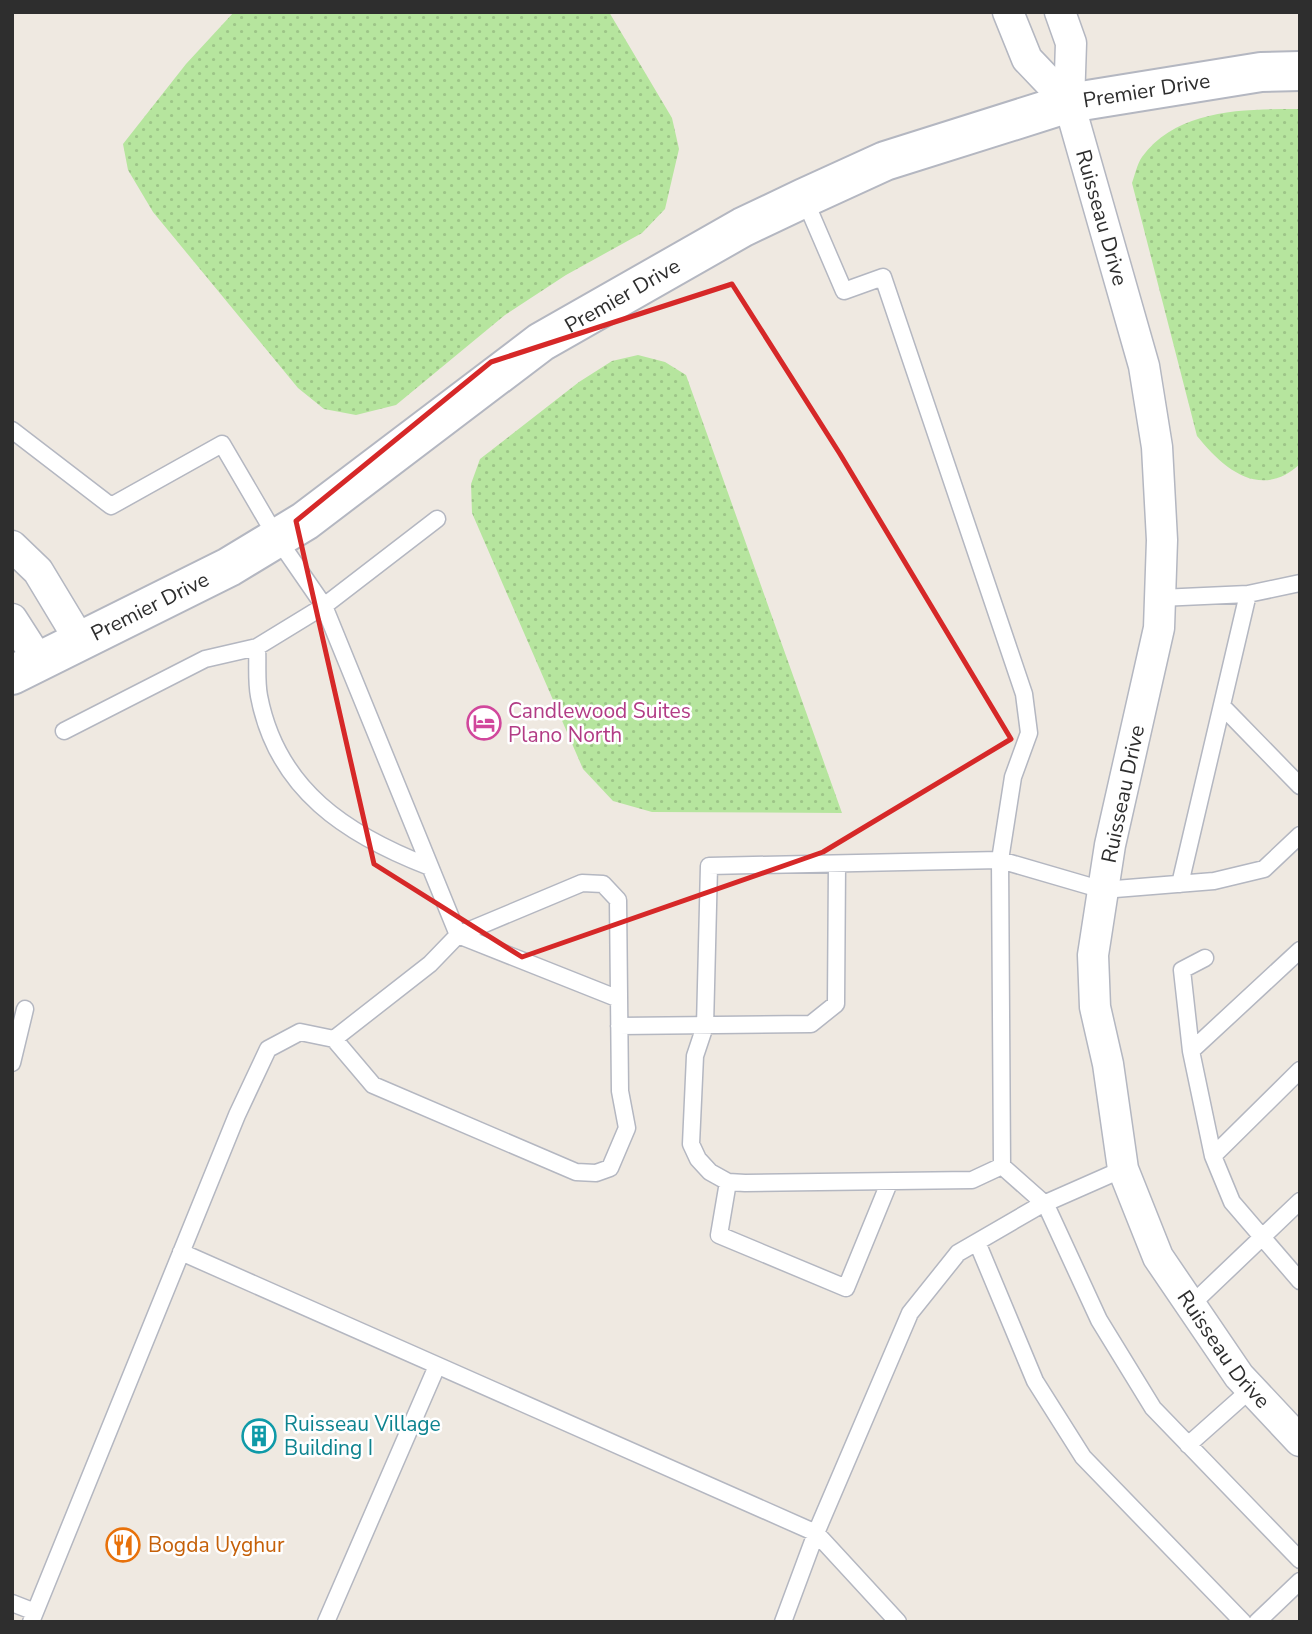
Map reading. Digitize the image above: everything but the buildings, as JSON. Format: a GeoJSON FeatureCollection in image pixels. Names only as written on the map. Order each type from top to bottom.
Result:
{"type":"FeatureCollection","features":[{"type":"Feature","properties":{"kind":"street","name":"Ruisseau Drive"},"geometry":{"type":"LineString","coordinates":[[1008,12],[1027,59],[1069,103]]}},
{"type":"Feature","properties":{"kind":"street","name":"Ruisseau Drive"},"geometry":{"type":"LineString","coordinates":[[1060,12],[1071,43],[1069,103],[1144,366],[1157,447],[1162,540],[1158,628],[1103,890],[1093,955],[1095,1007],[1108,1064],[1123,1169],[1158,1257],[1251,1389],[1300,1441]]}},
{"type":"Feature","properties":{"kind":"street","name":"Premier Drive"},"geometry":{"type":"LineString","coordinates":[[26,668],[79,639],[108,628],[229,567],[304,522],[541,342],[743,228],[804,198],[885,161],[1069,103],[1261,72],[1300,71]]}},
{"type":"Feature","properties":{"kind":"street"},"geometry":{"type":"LineString","coordinates":[[12,546],[38,571],[79,639]]}},
{"type":"Feature","properties":{"kind":"street"},"geometry":{"type":"LineString","coordinates":[[12,619],[26,668]]}},
{"type":"Feature","properties":{"kind":"lane"},"geometry":{"type":"LineString","coordinates":[[804,198],[844,292],[883,277],[1024,694],[1029,733],[1013,777],[1000,860],[1002,1166],[1046,1205],[1099,1320],[1153,1408],[1300,1560]]}},
{"type":"Feature","properties":{"kind":"lane"},"geometry":{"type":"LineString","coordinates":[[12,430],[111,506],[222,444],[277,538],[324,606],[458,935],[618,999]]}},
{"type":"Feature","properties":{"kind":"lane"},"geometry":{"type":"LineString","coordinates":[[64,730],[205,659],[257,647],[324,606],[437,519]]}},
{"type":"Feature","properties":{"kind":"lane"},"geometry":{"type":"LineString","coordinates":[[1160,598],[1248,594],[1300,583]]}},
{"type":"Feature","properties":{"kind":"lane"},"geometry":{"type":"LineString","coordinates":[[1180,884],[1248,594]]}},
{"type":"Feature","properties":{"kind":"lane"},"geometry":{"type":"LineString","coordinates":[[257,647],[259,694],[269,729],[307,792],[334,819],[380,848],[430,867]]}},
{"type":"Feature","properties":{"kind":"lane"},"geometry":{"type":"LineString","coordinates":[[1222,706],[1300,786]]}},
{"type":"Feature","properties":{"kind":"lane"},"geometry":{"type":"LineString","coordinates":[[1002,1166],[972,1180],[889,1183],[728,1182],[710,1172],[698,1159],[691,1144],[695,1056],[705,1026],[709,866],[1000,860],[1103,890],[1214,881],[1264,869],[1300,835]]}},
{"type":"Feature","properties":{"kind":"lane"},"geometry":{"type":"LineString","coordinates":[[619,1026],[811,1024],[836,1004],[837,864]]}},
{"type":"Feature","properties":{"kind":"lane"},"geometry":{"type":"LineString","coordinates":[[12,1603],[33,1617],[237,1115],[268,1049],[300,1032],[334,1039],[373,1085],[576,1172],[596,1173],[610,1168],[627,1128],[620,1091],[618,900],[603,884],[582,883],[458,935],[430,964],[334,1039]]}},
{"type":"Feature","properties":{"kind":"lane"},"geometry":{"type":"LineString","coordinates":[[1191,1051],[1300,950]]}},
{"type":"Feature","properties":{"kind":"lane"},"geometry":{"type":"LineString","coordinates":[[1205,958],[1182,970],[1191,1051],[1213,1156],[1232,1202],[1261,1240],[1300,1281]]}},
{"type":"Feature","properties":{"kind":"lane"},"geometry":{"type":"LineString","coordinates":[[12,1063],[25,1009]]}},
{"type":"Feature","properties":{"kind":"lane"},"geometry":{"type":"LineString","coordinates":[[1213,1156],[1300,1070]]}},
{"type":"Feature","properties":{"kind":"lane"},"geometry":{"type":"LineString","coordinates":[[783,1622],[816,1533],[910,1313],[958,1253],[1046,1205],[1123,1169]]}},
{"type":"Feature","properties":{"kind":"lane"},"geometry":{"type":"LineString","coordinates":[[728,1182],[719,1235],[846,1288],[889,1183]]}},
{"type":"Feature","properties":{"kind":"lane"},"geometry":{"type":"LineString","coordinates":[[1191,1306],[1300,1201]]}},
{"type":"Feature","properties":{"kind":"lane"},"geometry":{"type":"LineString","coordinates":[[976,1242],[1035,1381],[1083,1457],[1112,1491],[1242,1622]]}},
{"type":"Feature","properties":{"kind":"lane"},"geometry":{"type":"LineString","coordinates":[[181,1252],[816,1533],[898,1622]]}},
{"type":"Feature","properties":{"kind":"lane"},"geometry":{"type":"LineString","coordinates":[[326,1622],[437,1366]]}},
{"type":"Feature","properties":{"kind":"lane"},"geometry":{"type":"LineString","coordinates":[[1188,1445],[1251,1389]]}},
{"type":"Feature","properties":{"kind":"lane"},"geometry":{"type":"LineString","coordinates":[[1257,1622],[1300,1581]]}},
{"type":"Feature","properties":{"kind":"highlighted area"},"geometry":{"type":"Polygon","coordinates":[[[732,284],[840,454],[1011,739],[823,852],[522,957],[374,864],[296,521],[491,362],[732,284]]]}},
{"type":"Feature","properties":{"kind":"green space"},"geometry":{"type":"Polygon","coordinates":[[[234,12],[609,12],[672,118],[679,149],[665,209],[642,233],[566,275],[505,315],[396,405],[356,415],[324,409],[298,388],[153,212],[128,170],[123,144],[186,64],[234,12]]]}},
{"type":"Feature","properties":{"kind":"green space"},"geometry":{"type":"Polygon","coordinates":[[[1300,109],[1300,464],[1285,475],[1271,480],[1257,480],[1230,469],[1197,436],[1132,183],[1140,160],[1157,141],[1194,120],[1236,111],[1300,109]]]}},
{"type":"Feature","properties":{"kind":"green space"},"geometry":{"type":"Polygon","coordinates":[[[638,355],[665,362],[686,375],[842,813],[652,812],[613,801],[583,769],[472,513],[471,484],[480,459],[579,382],[612,361],[638,355]]]}},
{"type":"Feature","properties":{"kind":"place","name":"Candlewood Suites Plano North"},"geometry":{"type":"Point","coordinates":[484,723]}},
{"type":"Feature","properties":{"kind":"place","name":"Ruisseau Village Building I"},"geometry":{"type":"Point","coordinates":[259,1436]}},
{"type":"Feature","properties":{"kind":"place","name":"Bogda Uyghur"},"geometry":{"type":"Point","coordinates":[123,1545]}}]}
